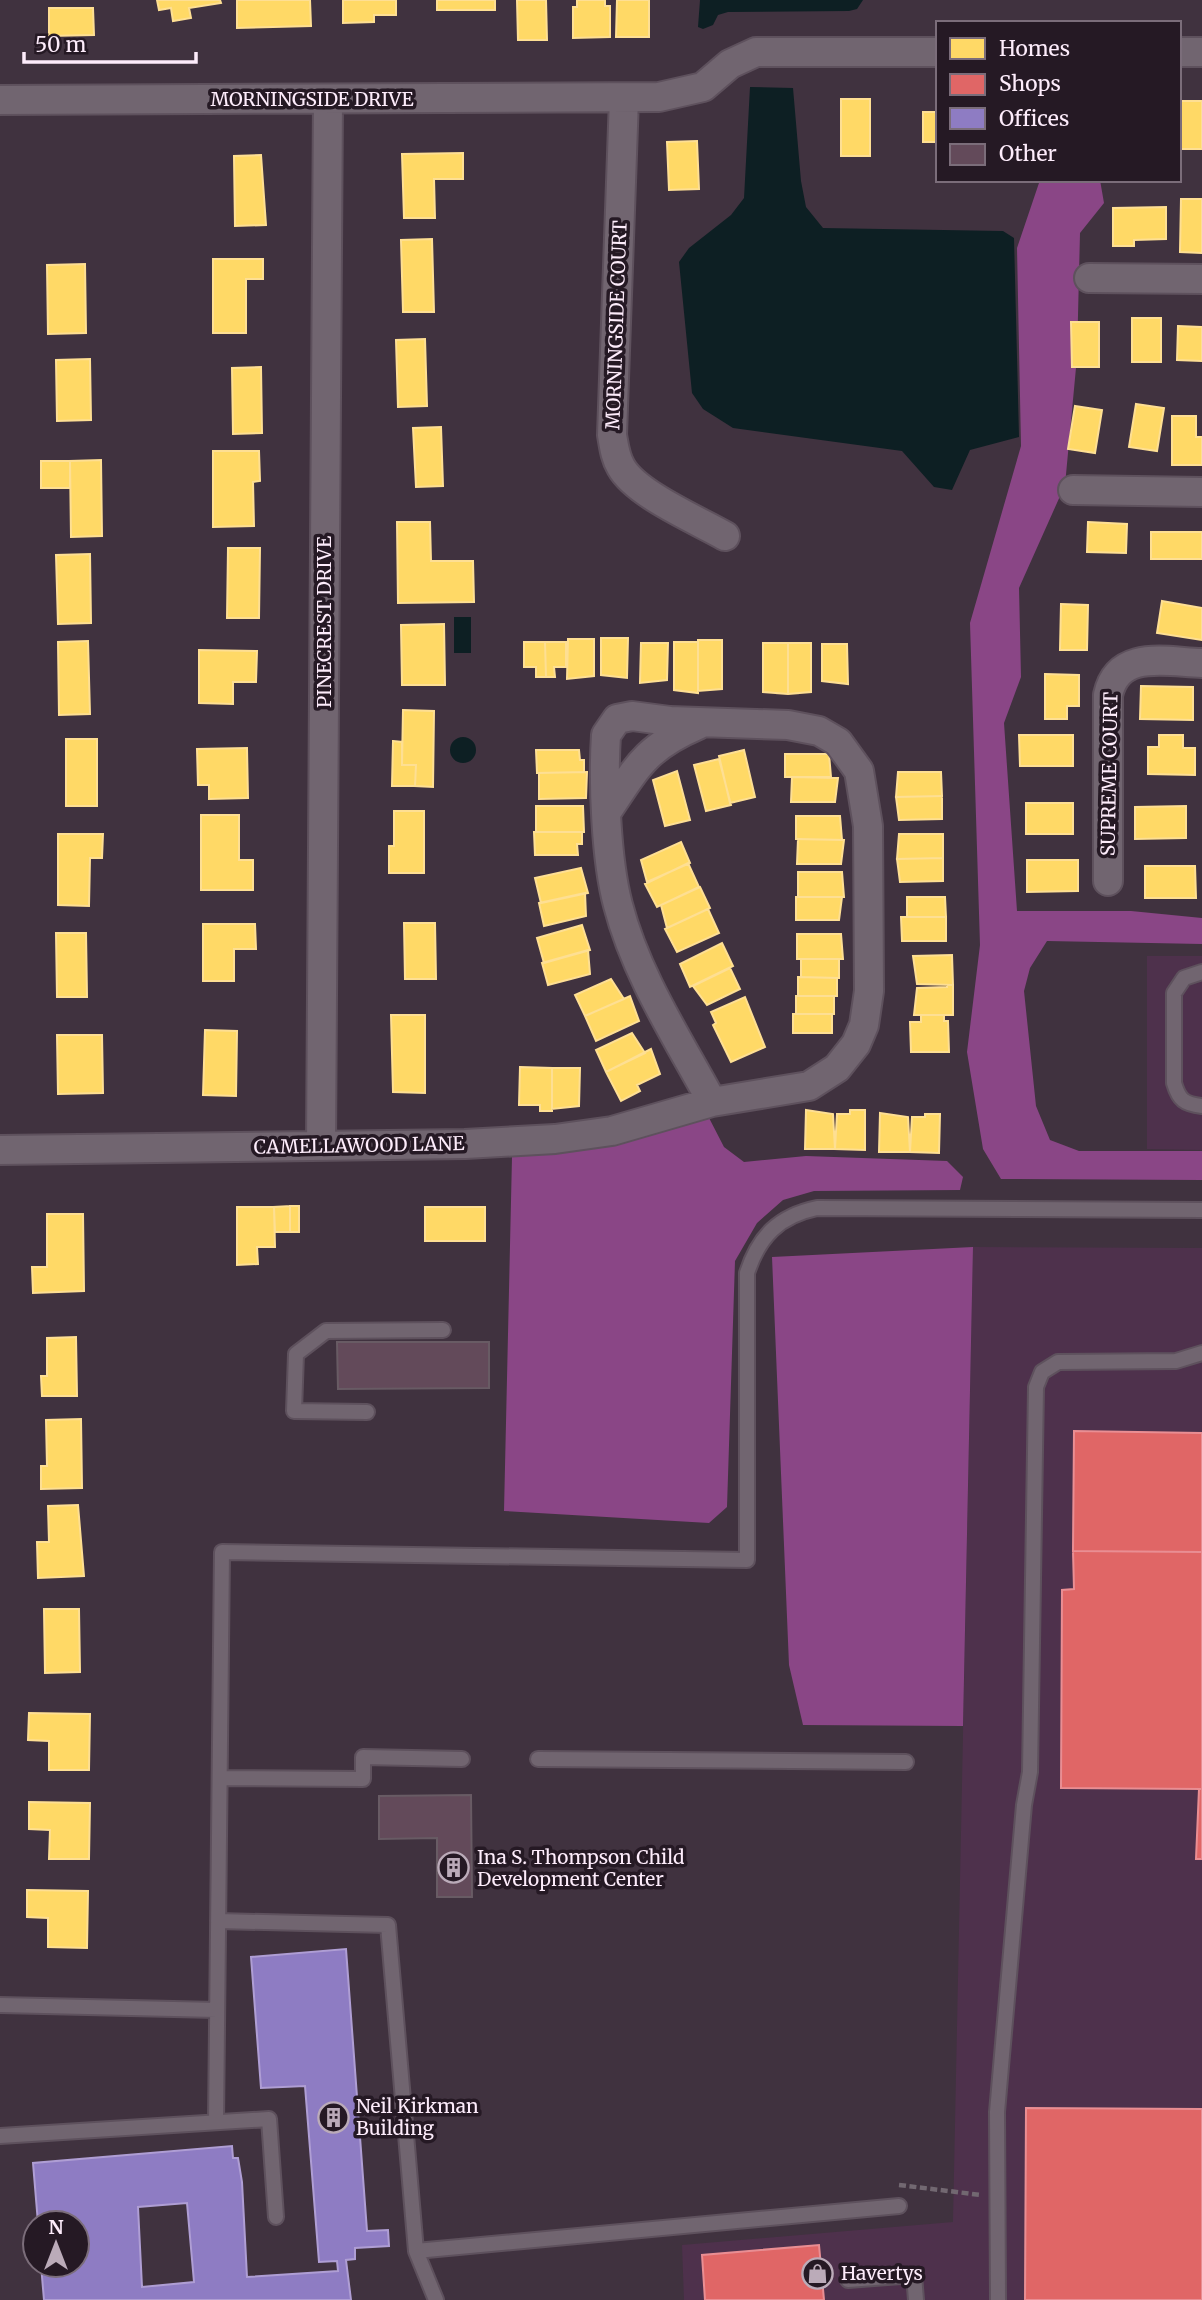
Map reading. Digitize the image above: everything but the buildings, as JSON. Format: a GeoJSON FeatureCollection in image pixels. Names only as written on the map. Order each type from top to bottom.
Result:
{"type":"FeatureCollection","features":[{"type":"Feature","properties":{"kind":"street","name":"MORNINGSIDE DRIVE"},"geometry":{"type":"LineString","coordinates":[[0,100],[659,97],[703,87],[730,64],[756,51],[936,51]]}},
{"type":"Feature","properties":{"kind":"street"},"geometry":{"type":"LineString","coordinates":[[1181,51],[1202,51]]}},
{"type":"Feature","properties":{"kind":"street","name":"MORNINGSIDE COURT"},"geometry":{"type":"LineString","coordinates":[[624,98],[612,435],[615,451],[621,468],[638,486],[725,537]]}},
{"type":"Feature","properties":{"kind":"street","name":"PINECREST DRIVE"},"geometry":{"type":"LineString","coordinates":[[321,1146],[328,99]]}},
{"type":"Feature","properties":{"kind":"street"},"geometry":{"type":"LineString","coordinates":[[1088,278],[1202,278]]}},
{"type":"Feature","properties":{"kind":"street"},"geometry":{"type":"LineString","coordinates":[[1073,489],[1202,492]]}},
{"type":"Feature","properties":{"kind":"street","name":"SUPREME COURT"},"geometry":{"type":"LineString","coordinates":[[1108,881],[1108,695],[1111,680],[1122,668],[1134,663],[1202,663]]}},
{"type":"Feature","properties":{"kind":"street"},"geometry":{"type":"LineString","coordinates":[[703,722],[632,716],[617,719],[606,735],[605,751],[618,904],[632,946],[712,1102]]}},
{"type":"Feature","properties":{"kind":"street"},"geometry":{"type":"LineString","coordinates":[[608,810],[638,765],[665,739],[703,722]]}},
{"type":"Feature","properties":{"kind":"street","name":"CAMELLAWOOD LANE"},"geometry":{"type":"LineString","coordinates":[[0,1150],[465,1144],[555,1139],[612,1131],[712,1102],[809,1086],[837,1068],[856,1044],[864,1025],[869,991],[867,826],[865,795],[859,771],[838,742],[818,731],[788,725],[703,722]]}},
{"type":"Feature","properties":{"kind":"lane"},"geometry":{"type":"LineString","coordinates":[[1202,972],[1184,978],[1174,993],[1174,1083],[1178,1097],[1185,1104],[1202,1106]]}},
{"type":"Feature","properties":{"kind":"lane"},"geometry":{"type":"LineString","coordinates":[[216,2122],[222,1552],[747,1560],[747,1273],[754,1252],[778,1222],[798,1212],[817,1208],[1202,1210]]}},
{"type":"Feature","properties":{"kind":"lane"},"geometry":{"type":"LineString","coordinates":[[368,1412],[294,1411],[296,1354],[326,1331],[443,1330]]}},
{"type":"Feature","properties":{"kind":"lane"},"geometry":{"type":"LineString","coordinates":[[998,2300],[997,2112],[1024,1805],[1030,1772],[1036,1387],[1042,1372],[1058,1362],[1176,1361],[1202,1353]]}},
{"type":"Feature","properties":{"kind":"lane"},"geometry":{"type":"LineString","coordinates":[[220,1778],[363,1779],[363,1757],[462,1759]]}},
{"type":"Feature","properties":{"kind":"lane"},"geometry":{"type":"LineString","coordinates":[[538,1759],[906,1762]]}},
{"type":"Feature","properties":{"kind":"lane"},"geometry":{"type":"LineString","coordinates":[[218,1921],[388,1925],[416,2251],[436,2300]]}},
{"type":"Feature","properties":{"kind":"lane"},"geometry":{"type":"LineString","coordinates":[[0,2005],[217,2010]]}},
{"type":"Feature","properties":{"kind":"lane"},"geometry":{"type":"LineString","coordinates":[[0,2136],[269,2119],[276,2217]]}},
{"type":"Feature","properties":{"kind":"lane"},"geometry":{"type":"LineString","coordinates":[[416,2251],[899,2206]]}},
{"type":"Feature","properties":{"kind":"lane"},"geometry":{"type":"LineString","coordinates":[[848,2280],[915,2275],[916,2300]]}},
{"type":"Feature","properties":{"kind":"path"},"geometry":{"type":"LineString","coordinates":[[899,2185],[998,2197]]}},
{"type":"Feature","properties":{"kind":"shaded area"},"geometry":{"type":"Polygon","coordinates":[[[700,0],[863,0],[857,9],[849,11],[728,12],[718,15],[713,25],[703,29],[698,27],[700,0]]]}},
{"type":"Feature","properties":{"kind":"shaded area"},"geometry":{"type":"Polygon","coordinates":[[[750,87],[793,88],[801,181],[806,207],[823,228],[1003,231],[1014,238],[1019,437],[970,450],[952,490],[934,487],[902,451],[733,428],[703,409],[692,393],[679,262],[689,248],[731,215],[744,198],[750,87]]]}},
{"type":"Feature","properties":{"kind":"shaded area"},"geometry":{"type":"Polygon","coordinates":[[[1039,182],[1100,182],[1104,203],[1080,233],[1077,357],[1065,485],[1019,588],[1021,677],[1004,723],[1017,911],[1131,911],[1202,918],[1202,944],[1047,941],[1030,968],[1024,991],[1036,1106],[1050,1140],[1079,1151],[1202,1151],[1202,1180],[1001,1179],[983,1149],[967,1052],[980,945],[970,623],[1021,446],[1017,248],[1039,182]]]}},
{"type":"Feature","properties":{"kind":"shaded area"},"geometry":{"type":"Polygon","coordinates":[[[454,617],[471,617],[471,653],[454,653],[454,617]]]}},
{"type":"Feature","properties":{"kind":"shaded area"},"geometry":{"type":"Polygon","coordinates":[[[463,737],[472,741],[476,750],[472,759],[463,763],[454,759],[450,750],[454,741],[463,737]]]}},
{"type":"Feature","properties":{"kind":"shaded area"},"geometry":{"type":"Polygon","coordinates":[[[1147,956],[1202,956],[1202,1150],[1147,1149],[1147,956]]]}},
{"type":"Feature","properties":{"kind":"shaded area"},"geometry":{"type":"Polygon","coordinates":[[[707,1114],[724,1147],[744,1162],[806,1156],[947,1161],[963,1177],[960,1190],[814,1191],[783,1200],[757,1223],[735,1261],[727,1507],[709,1523],[504,1511],[512,1157],[616,1145],[707,1114]]]}},
{"type":"Feature","properties":{"kind":"shaded area"},"geometry":{"type":"Polygon","coordinates":[[[973,1247],[1202,1248],[1202,2300],[684,2300],[682,2245],[953,2222],[973,1247]]]}},
{"type":"Feature","properties":{"kind":"shaded area"},"geometry":{"type":"Polygon","coordinates":[[[973,1247],[963,1726],[803,1725],[789,1665],[772,1257],[973,1247]]]}},
{"type":"Feature","properties":{"kind":"place","name":"Ina S. Thompson Child Development Center"},"geometry":{"type":"Point","coordinates":[454,1868]}},
{"type":"Feature","properties":{"kind":"place","name":"Neil Kirkman Building"},"geometry":{"type":"Point","coordinates":[333,2117]}},
{"type":"Feature","properties":{"kind":"place","name":"Havertys"},"geometry":{"type":"Point","coordinates":[818,2273]}}]}
